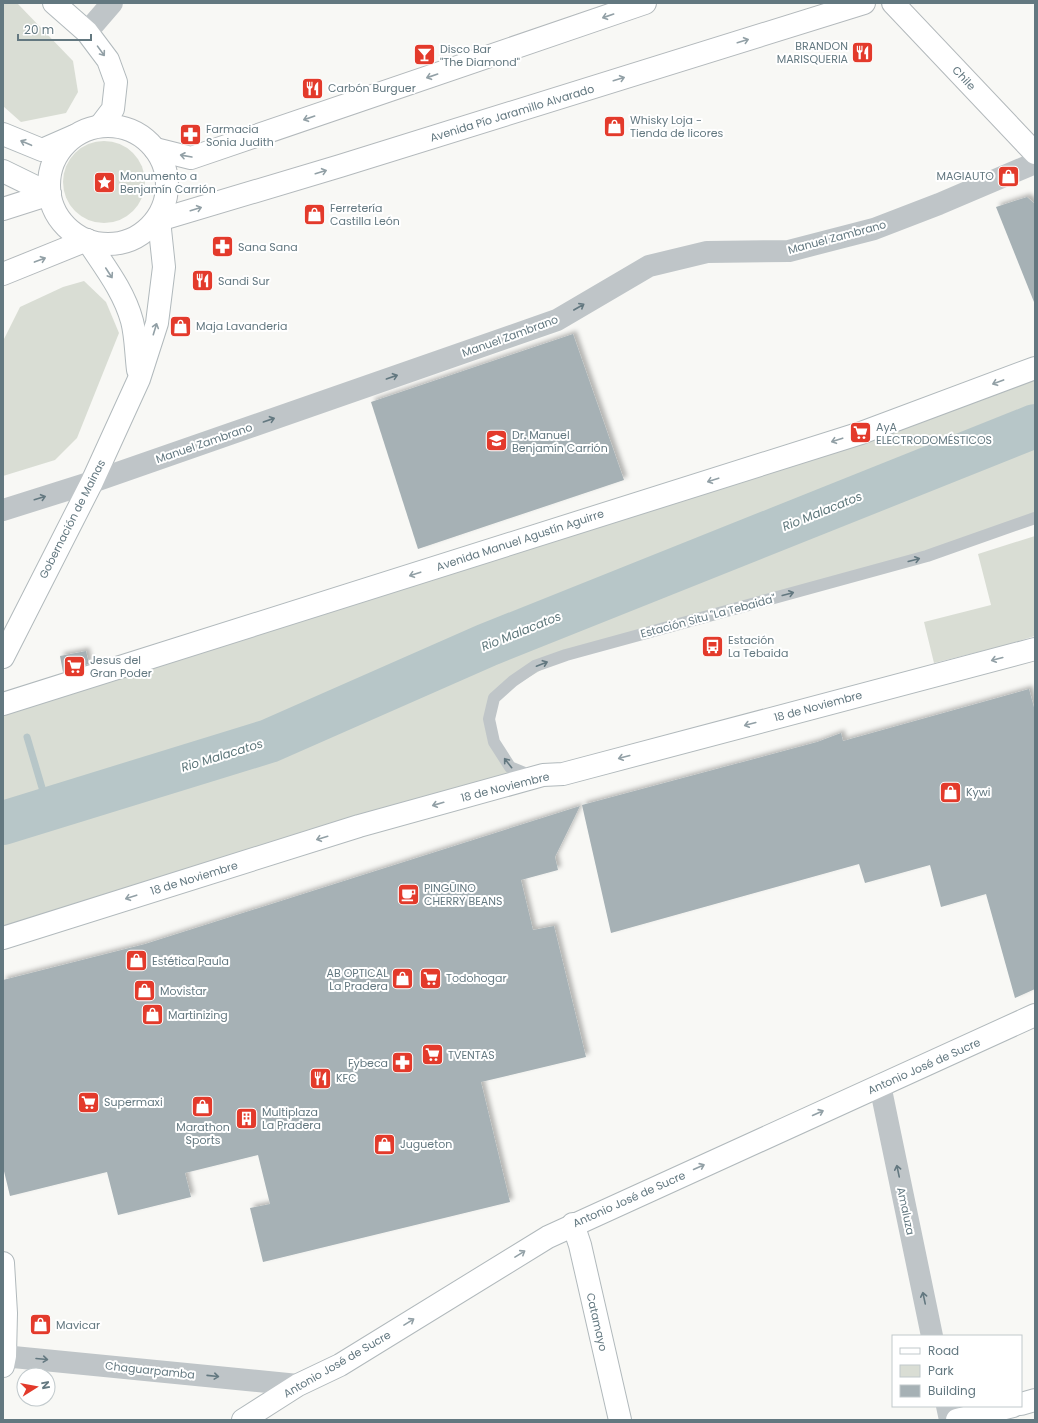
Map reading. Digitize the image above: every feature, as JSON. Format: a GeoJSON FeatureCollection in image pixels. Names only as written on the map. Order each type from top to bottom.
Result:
{"type":"FeatureCollection","features":[{"type":"Feature","properties":{"kind":"main road"},"geometry":{"type":"LineString","coordinates":[[54,3],[87,32],[108,60],[116,82],[113,109],[100,126]]}},
{"type":"Feature","properties":{"kind":"main road"},"geometry":{"type":"LineString","coordinates":[[155,149],[191,158],[645,3]]}},
{"type":"Feature","properties":{"kind":"main road","name":"Avenida Pío Jaramillo Alvarado"},"geometry":{"type":"LineString","coordinates":[[158,220],[340,166],[864,3]]}},
{"type":"Feature","properties":{"kind":"main road","name":"Chile"},"geometry":{"type":"LineString","coordinates":[[893,3],[1035,153]]}},
{"type":"Feature","properties":{"kind":"main road"},"geometry":{"type":"LineString","coordinates":[[3,134],[42,150],[86,130],[100,126],[116,126],[130,130],[144,138],[155,149],[163,165],[166,182],[165,204],[158,220],[149,231],[136,238],[119,243],[103,244],[87,240],[69,230],[56,214],[50,194],[49,181],[51,168],[56,155],[74,136]]}},
{"type":"Feature","properties":{"kind":"main road"},"geometry":{"type":"LineString","coordinates":[[3,171],[50,194]]}},
{"type":"Feature","properties":{"kind":"main road"},"geometry":{"type":"LineString","coordinates":[[3,209],[50,194]]}},
{"type":"Feature","properties":{"kind":"main road","name":"Gobernación de Mainas"},"geometry":{"type":"LineString","coordinates":[[3,657],[92,482],[139,379],[157,323],[164,266],[158,220]]}},
{"type":"Feature","properties":{"kind":"main road"},"geometry":{"type":"LineString","coordinates":[[3,274],[87,240]]}},
{"type":"Feature","properties":{"kind":"main road"},"geometry":{"type":"LineString","coordinates":[[87,240],[118,288],[133,322],[139,379]]}},
{"type":"Feature","properties":{"kind":"main road","name":"Avenida Manuel Agustín Aguirre"},"geometry":{"type":"LineString","coordinates":[[3,704],[861,433],[1035,368]]}},
{"type":"Feature","properties":{"kind":"main road","name":"18 de Noviembre"},"geometry":{"type":"LineString","coordinates":[[3,938],[359,826],[543,775],[563,774],[1035,649]]}},
{"type":"Feature","properties":{"kind":"main road","name":"Antonio José de Sucre"},"geometry":{"type":"LineString","coordinates":[[243,1420],[298,1385],[340,1365],[548,1237],[573,1224],[1035,1015]]}},
{"type":"Feature","properties":{"kind":"main road","name":"Catamayo"},"geometry":{"type":"LineString","coordinates":[[573,1224],[580,1245],[620,1420]]}},
{"type":"Feature","properties":{"kind":"main road"},"geometry":{"type":"LineString","coordinates":[[3,1263],[6,1313],[4,1359]]}},
{"type":"Feature","properties":{"kind":"main road"},"geometry":{"type":"LineString","coordinates":[[1022,1404],[1035,1400]]}},
{"type":"Feature","properties":{"kind":"main road"},"geometry":{"type":"LineString","coordinates":[[957,1420],[1009,1407]]}},
{"type":"Feature","properties":{"kind":"street"},"geometry":{"type":"LineString","coordinates":[[87,32],[112,3]]}},
{"type":"Feature","properties":{"kind":"street","name":"Manuel Zambrano"},"geometry":{"type":"LineString","coordinates":[[3,510],[92,482],[557,320],[649,266],[707,252],[789,251],[874,229],[939,204],[1035,163]]}},
{"type":"Feature","properties":{"kind":"street","name":"Amaluza"},"geometry":{"type":"LineString","coordinates":[[880,1085],[932,1335]]}},
{"type":"Feature","properties":{"kind":"street","name":"Chaguarpamba"},"geometry":{"type":"LineString","coordinates":[[4,1359],[298,1385]]}},
{"type":"Feature","properties":{"kind":"street"},"geometry":{"type":"LineString","coordinates":[[947,1407],[950,1420]]}},
{"type":"Feature","properties":{"kind":"lane","name":"Estación Situ \"La Tebaida\""},"geometry":{"type":"LineString","coordinates":[[543,775],[527,774],[510,767],[494,742],[489,719],[494,698],[513,681],[535,666],[566,654],[927,556],[1035,518]]}},
{"type":"Feature","properties":{"kind":"green space"},"geometry":{"type":"Polygon","coordinates":[[[3,3],[17,3],[73,61],[78,92],[66,113],[21,122],[3,106],[3,3]]]}},
{"type":"Feature","properties":{"kind":"green space"},"geometry":{"type":"Polygon","coordinates":[[[104,141],[120,144],[133,153],[142,166],[145,182],[142,198],[133,211],[120,220],[104,223],[88,220],[75,211],[66,198],[63,182],[66,166],[75,153],[88,144],[104,141]]]}},
{"type":"Feature","properties":{"kind":"green space"},"geometry":{"type":"Polygon","coordinates":[[[84,281],[106,302],[119,333],[77,438],[55,460],[3,476],[3,341],[20,307],[63,287],[84,281]]]}},
{"type":"Feature","properties":{"kind":"green space"},"geometry":{"type":"Polygon","coordinates":[[[1035,368],[1035,518],[927,556],[566,655],[494,698],[489,719],[510,767],[527,773],[3,938],[3,704],[1035,368]]]}},
{"type":"Feature","properties":{"kind":"green space"},"geometry":{"type":"Polygon","coordinates":[[[1035,536],[1035,636],[934,663],[924,622],[991,605],[978,554],[1035,536]]]}},
{"type":"Feature","properties":{"kind":"building"},"geometry":{"type":"Polygon","coordinates":[[[1027,197],[1035,204],[1034,302],[996,207],[1027,197]]]}},
{"type":"Feature","properties":{"kind":"building","name":"Dr. Manuel Benjamín Carrión"},"geometry":{"type":"Polygon","coordinates":[[[573,334],[624,480],[418,549],[371,402],[573,334]]]}},
{"type":"Feature","properties":{"kind":"building"},"geometry":{"type":"Polygon","coordinates":[[[86,651],[89,664],[63,672],[60,656],[86,651]]]}},
{"type":"Feature","properties":{"kind":"building"},"geometry":{"type":"Polygon","coordinates":[[[1029,689],[1035,711],[1035,989],[1015,998],[986,894],[941,907],[930,865],[865,883],[859,864],[611,933],[582,805],[817,742],[841,733],[843,741],[1029,689]]]}},
{"type":"Feature","properties":{"kind":"building","name":"Multiplaza La Pradera"},"geometry":{"type":"Polygon","coordinates":[[[580,806],[555,857],[558,870],[521,880],[533,930],[554,926],[586,1057],[481,1082],[510,1202],[263,1262],[250,1208],[270,1204],[258,1155],[185,1173],[191,1197],[118,1215],[107,1172],[10,1196],[3,1167],[3,980],[145,944],[580,806]]]}},
{"type":"Feature","properties":{"kind":"waterway","name":"Rio Malacatos"},"geometry":{"type":"LineString","coordinates":[[3,823],[269,741],[487,645],[1035,426]]}},
{"type":"Feature","properties":{"kind":"waterway"},"geometry":{"type":"LineString","coordinates":[[27,737],[48,808]]}},
{"type":"Feature","properties":{"kind":"place","name":"BRANDON MARISQUERIA"},"geometry":{"type":"Point","coordinates":[863,52]}},
{"type":"Feature","properties":{"kind":"place","name":"Disco Bar \"The Diamond\""},"geometry":{"type":"Point","coordinates":[424,55]}},
{"type":"Feature","properties":{"kind":"place","name":"Carbón Burguer"},"geometry":{"type":"Point","coordinates":[313,88]}},
{"type":"Feature","properties":{"kind":"place","name":"Whisky Loja - Tienda de licores"},"geometry":{"type":"Point","coordinates":[615,126]}},
{"type":"Feature","properties":{"kind":"place","name":"Farmacia Sonia Judith"},"geometry":{"type":"Point","coordinates":[191,135]}},
{"type":"Feature","properties":{"kind":"place","name":"MAGIAUTO"},"geometry":{"type":"Point","coordinates":[1009,176]}},
{"type":"Feature","properties":{"kind":"place","name":"Monumento a Benjamín Carrión"},"geometry":{"type":"Point","coordinates":[105,182]}},
{"type":"Feature","properties":{"kind":"place","name":"Ferretería Castilla León"},"geometry":{"type":"Point","coordinates":[314,214]}},
{"type":"Feature","properties":{"kind":"place","name":"Sana Sana"},"geometry":{"type":"Point","coordinates":[222,247]}},
{"type":"Feature","properties":{"kind":"place","name":"Sandi Sur"},"geometry":{"type":"Point","coordinates":[203,281]}},
{"type":"Feature","properties":{"kind":"place","name":"Maja Lavanderia"},"geometry":{"type":"Point","coordinates":[181,326]}},
{"type":"Feature","properties":{"kind":"place","name":"AyA ELECTRODOMÉSTICOS"},"geometry":{"type":"Point","coordinates":[861,433]}},
{"type":"Feature","properties":{"kind":"place","name":"Dr. Manuel Benjamín Carrión"},"geometry":{"type":"Point","coordinates":[497,441]}},
{"type":"Feature","properties":{"kind":"place","name":"Estación La Tebaida"},"geometry":{"type":"Point","coordinates":[713,646]}},
{"type":"Feature","properties":{"kind":"place","name":"Jesus del Gran Poder"},"geometry":{"type":"Point","coordinates":[75,666]}},
{"type":"Feature","properties":{"kind":"place","name":"Kywi"},"geometry":{"type":"Point","coordinates":[950,792]}},
{"type":"Feature","properties":{"kind":"place","name":"PINGÜINO CHERRY BEANS"},"geometry":{"type":"Point","coordinates":[408,894]}},
{"type":"Feature","properties":{"kind":"place","name":"Estética Paula"},"geometry":{"type":"Point","coordinates":[137,961]}},
{"type":"Feature","properties":{"kind":"place","name":"Todohogar"},"geometry":{"type":"Point","coordinates":[430,978]}},
{"type":"Feature","properties":{"kind":"place","name":"AB OPTICAL La Pradera"},"geometry":{"type":"Point","coordinates":[403,979]}},
{"type":"Feature","properties":{"kind":"place","name":"Movistar"},"geometry":{"type":"Point","coordinates":[145,991]}},
{"type":"Feature","properties":{"kind":"place","name":"Martinizing"},"geometry":{"type":"Point","coordinates":[152,1015]}},
{"type":"Feature","properties":{"kind":"place","name":"TVENTAS"},"geometry":{"type":"Point","coordinates":[433,1055]}},
{"type":"Feature","properties":{"kind":"place","name":"Fybeca"},"geometry":{"type":"Point","coordinates":[403,1063]}},
{"type":"Feature","properties":{"kind":"place","name":"KFC"},"geometry":{"type":"Point","coordinates":[320,1078]}},
{"type":"Feature","properties":{"kind":"place","name":"Supermaxi"},"geometry":{"type":"Point","coordinates":[88,1102]}},
{"type":"Feature","properties":{"kind":"place","name":"Marathon Sports"},"geometry":{"type":"Point","coordinates":[203,1107]}},
{"type":"Feature","properties":{"kind":"place","name":"Multiplaza La Pradera"},"geometry":{"type":"Point","coordinates":[246,1118]}},
{"type":"Feature","properties":{"kind":"place","name":"Jugueton"},"geometry":{"type":"Point","coordinates":[385,1144]}},
{"type":"Feature","properties":{"kind":"place","name":"Mavicar"},"geometry":{"type":"Point","coordinates":[40,1325]}}]}
